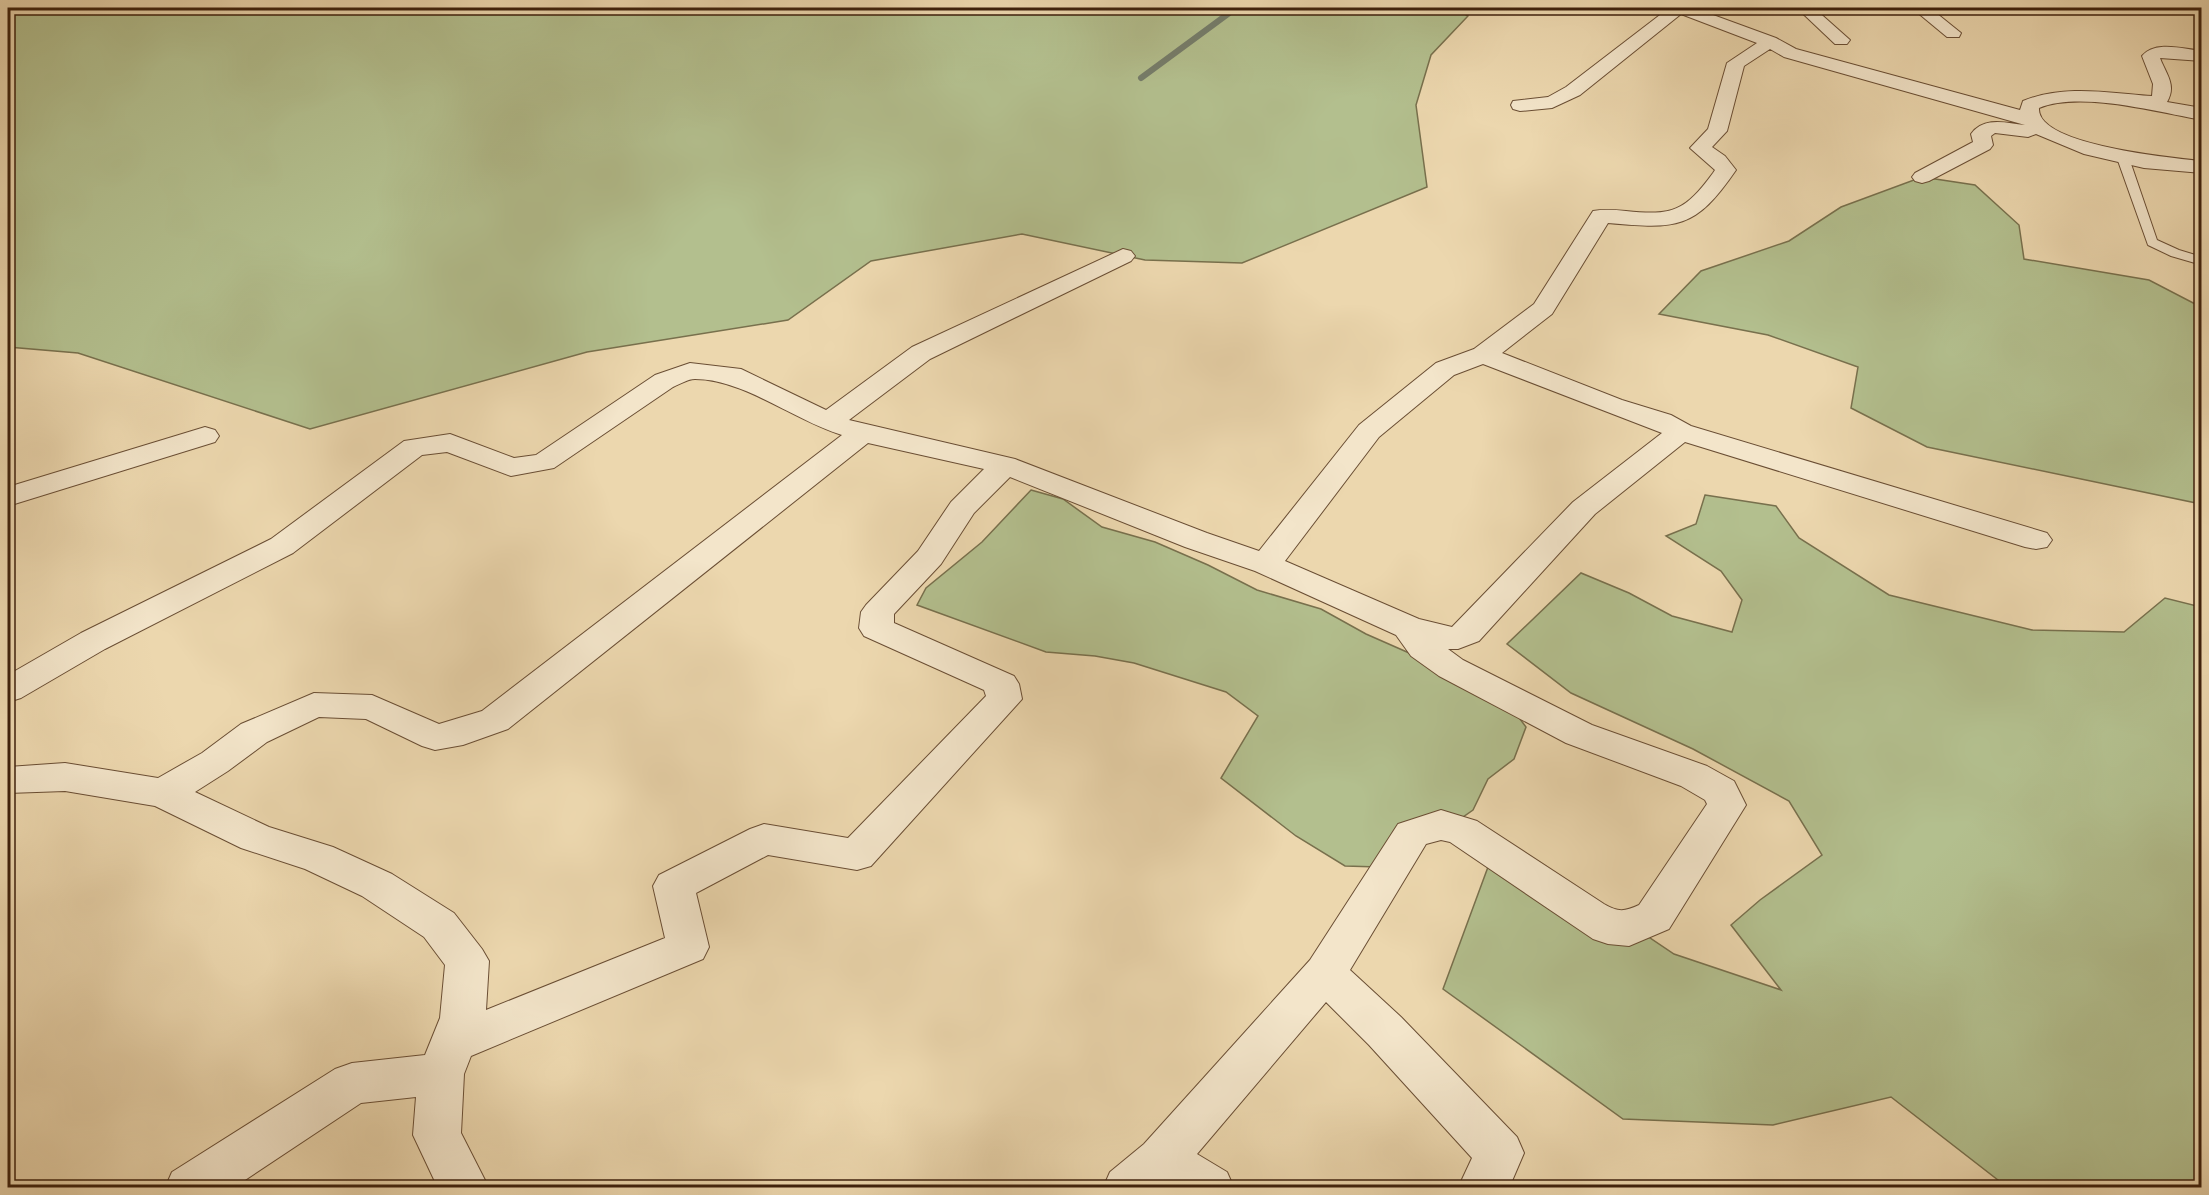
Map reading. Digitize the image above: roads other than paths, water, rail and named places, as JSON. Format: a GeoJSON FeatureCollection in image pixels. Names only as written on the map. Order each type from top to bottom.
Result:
{"type":"FeatureCollection","features":[{"type":"Feature","properties":{"kind":"street"},"geometry":{"type":"LineString","coordinates":[[1520,105],[1552,102],[1573,91],[1680,8],[1758,35],[1790,53],[2031,119]]}},
{"type":"Feature","properties":{"kind":"street"},"geometry":{"type":"LineString","coordinates":[[1804,8],[1841,40]]}},
{"type":"Feature","properties":{"kind":"street"},"geometry":{"type":"LineString","coordinates":[[1920,8],[1953,33]]}},
{"type":"Feature","properties":{"kind":"street"},"geometry":{"type":"LineString","coordinates":[[1266,564],[1369,431],[1445,369],[1483,355],[1543,309],[1601,216],[1672,218],[1692,208],[1709,193],[1726,170],[1718,160],[1700,148],[1717,131],[1736,63],[1770,42]]}},
{"type":"Feature","properties":{"kind":"street"},"geometry":{"type":"LineString","coordinates":[[2202,56],[2157,52],[2151,56],[2163,82],[2163,96],[2158,102],[2115,99],[2041,99],[2030,105],[2029,114],[2036,127],[2070,143],[2144,162],[2202,167]]}},
{"type":"Feature","properties":{"kind":"street"},"geometry":{"type":"LineString","coordinates":[[2115,99],[2202,114]]}},
{"type":"Feature","properties":{"kind":"street"},"geometry":{"type":"LineString","coordinates":[[1922,177],[1983,145],[1981,134],[1991,127],[2049,133]]}},
{"type":"Feature","properties":{"kind":"street"},"geometry":{"type":"LineString","coordinates":[[828,422],[921,353],[1123,256]]}},
{"type":"Feature","properties":{"kind":"street"},"geometry":{"type":"LineString","coordinates":[[1483,355],[1612,406],[1661,421],[1681,432],[2036,540]]}},
{"type":"Feature","properties":{"kind":"street"},"geometry":{"type":"LineString","coordinates":[[8,690],[93,641],[282,546],[414,447],[450,443],[512,467],[544,462],[664,381],[690,371],[732,375],[828,422],[863,434],[1005,465],[1186,536],[1266,564],[1407,627],[1445,638],[1458,638],[1467,633],[1584,508],[1681,432]]}},
{"type":"Feature","properties":{"kind":"street"},"geometry":{"type":"LineString","coordinates":[[163,793],[214,762],[254,733],[314,705],[372,707],[435,737],[450,736],[495,720],[863,434]]}},
{"type":"Feature","properties":{"kind":"street"},"geometry":{"type":"LineString","coordinates":[[8,496],[205,436]]}},
{"type":"Feature","properties":{"kind":"street"},"geometry":{"type":"LineString","coordinates":[[190,1188],[352,1083],[447,1059],[688,947],[674,886],[764,838],[857,855],[1004,699],[1001,684],[876,628],[878,612],[930,557],[962,508],[1005,465]]}},
{"type":"Feature","properties":{"kind":"street"},"geometry":{"type":"LineString","coordinates":[[1209,1188],[1144,1174],[1325,973],[1412,834],[1441,825],[1463,831],[1589,916],[1608,927],[1629,929],[1654,917],[1727,805],[1720,791],[1694,776],[1579,734],[1451,668],[1424,648],[1407,627]]}},
{"type":"Feature","properties":{"kind":"street"},"geometry":{"type":"LineString","coordinates":[[8,780],[66,777],[163,793],[255,838],[319,858],[377,885],[439,925],[467,961],[463,1018],[447,1059],[437,1136],[464,1188]]}},
{"type":"Feature","properties":{"kind":"street"},"geometry":{"type":"LineString","coordinates":[[1325,973],[1385,1031],[1500,1153],[1482,1188]]}},
{"type":"Feature","properties":{"kind":"lane"},"geometry":{"type":"LineString","coordinates":[[2123,158],[2152,242],[2175,253],[2202,261]]}},
{"type":"Feature","properties":{"kind":"waterway"},"geometry":{"type":"LineString","coordinates":[[1141,78],[1236,8]]}}]}
